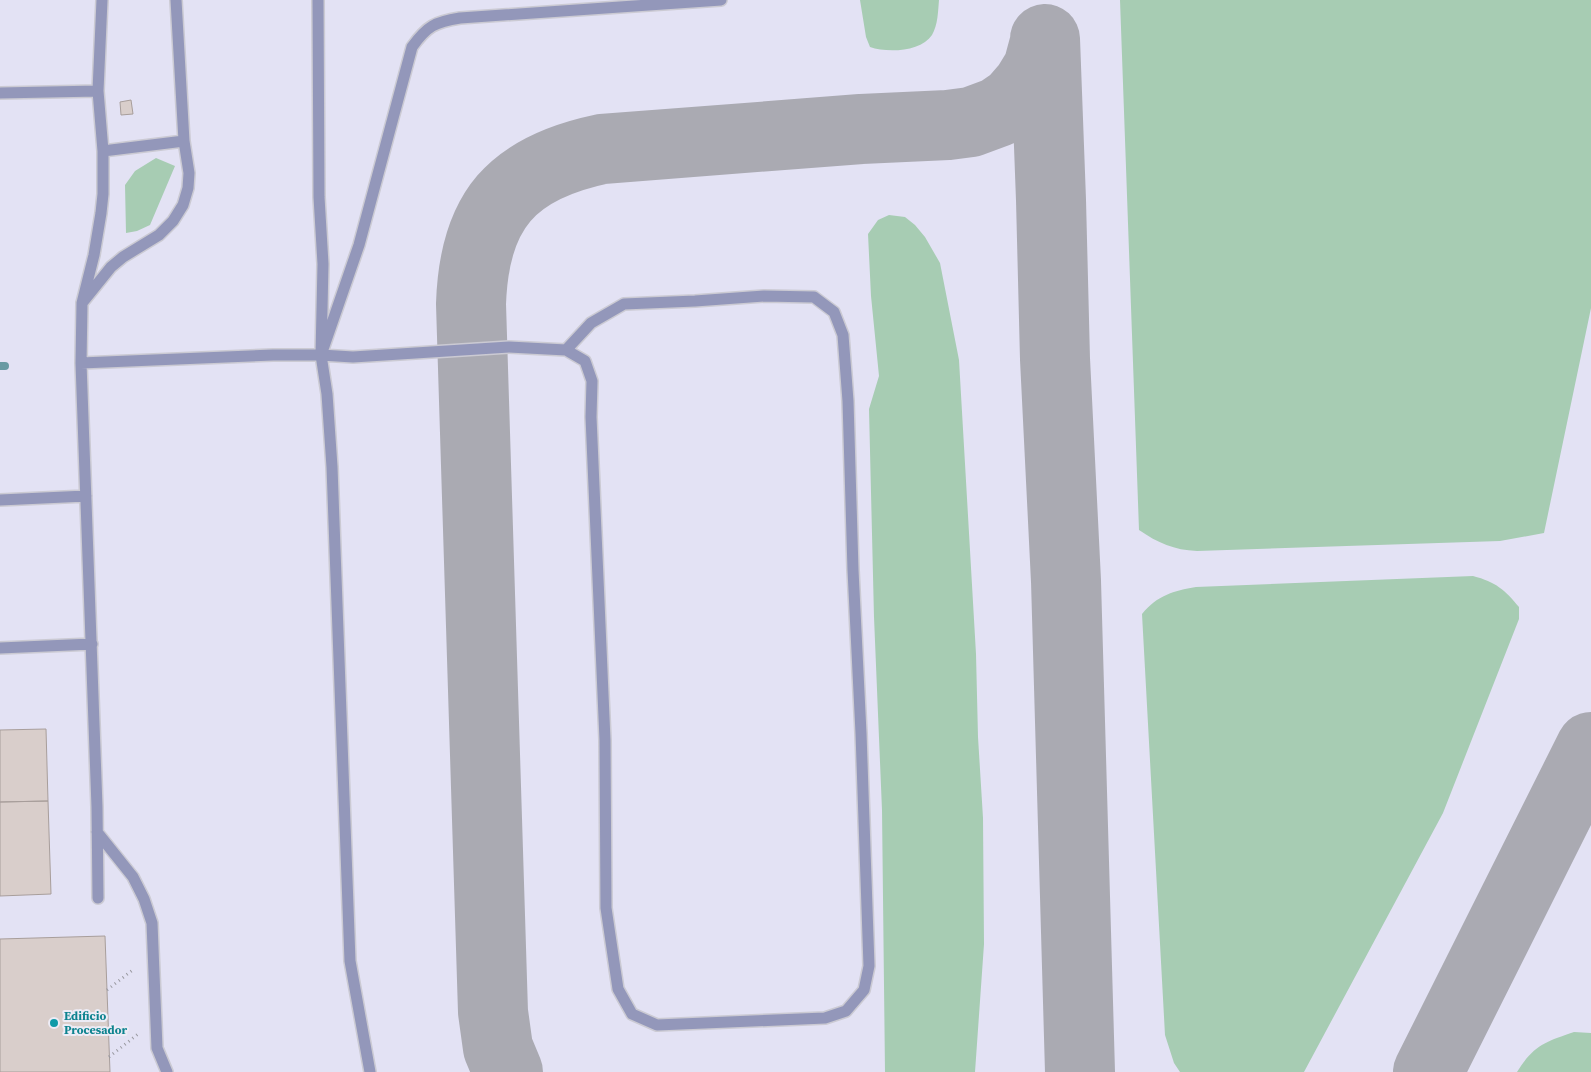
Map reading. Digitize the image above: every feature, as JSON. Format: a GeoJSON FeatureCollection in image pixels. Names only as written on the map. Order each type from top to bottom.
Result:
{"type":"FeatureCollection","features":[{"type":"Feature","properties":{"kind":"lane"},"geometry":{"type":"LineString","coordinates":[[98,898],[92,644],[81,363],[82,303],[94,255],[103,194],[103,151],[98,91],[102,0]]}},
{"type":"Feature","properties":{"kind":"lane"},"geometry":{"type":"LineString","coordinates":[[82,303],[111,267],[123,257],[158,235],[173,222],[183,205],[188,188],[189,173],[184,141],[176,0]]}},
{"type":"Feature","properties":{"kind":"lane"},"geometry":{"type":"LineString","coordinates":[[318,0],[319,197],[323,264],[321,355],[332,467],[350,961],[370,1072]]}},
{"type":"Feature","properties":{"kind":"lane"},"geometry":{"type":"LineString","coordinates":[[321,355],[359,245],[412,47],[421,34],[430,26],[460,18],[721,0]]}},
{"type":"Feature","properties":{"kind":"lane"},"geometry":{"type":"LineString","coordinates":[[0,93],[98,91]]}},
{"type":"Feature","properties":{"kind":"lane"},"geometry":{"type":"LineString","coordinates":[[103,151],[184,141]]}},
{"type":"Feature","properties":{"kind":"lane"},"geometry":{"type":"LineString","coordinates":[[81,363],[273,355],[353,357],[508,347],[566,350],[585,361],[592,381],[591,417],[605,740],[606,908],[618,989],[632,1014],[656,1025],[825,1018],[846,1011],[864,990],[870,966],[853,570],[848,401],[843,335],[834,312],[814,297],[764,296],[624,304],[591,323],[566,350]]}},
{"type":"Feature","properties":{"kind":"lane"},"geometry":{"type":"LineString","coordinates":[[0,500],[86,496]]}},
{"type":"Feature","properties":{"kind":"lane"},"geometry":{"type":"LineString","coordinates":[[0,648],[92,644]]}},
{"type":"Feature","properties":{"kind":"lane"},"geometry":{"type":"LineString","coordinates":[[97,832],[132,877],[144,899],[152,923],[157,1048],[167,1072]]}},
{"type":"Feature","properties":{"kind":"path"},"geometry":{"type":"LineString","coordinates":[[107,990],[136,967]]}},
{"type":"Feature","properties":{"kind":"path"},"geometry":{"type":"LineString","coordinates":[[109,1057],[139,1034]]}},
{"type":"Feature","properties":{"kind":"shaded area"},"geometry":{"type":"Polygon","coordinates":[[[0,0],[1591,0],[1591,1072],[0,1072],[0,0]]]}},
{"type":"Feature","properties":{"kind":"green space"},"geometry":{"type":"Polygon","coordinates":[[[860,0],[939,0],[934,31],[927,41],[912,48],[885,50],[870,47],[866,37],[860,0]]]}},
{"type":"Feature","properties":{"kind":"green space"},"geometry":{"type":"Polygon","coordinates":[[[1120,0],[1591,0],[1591,308],[1544,533],[1500,541],[1197,551],[1166,545],[1139,530],[1120,0]]]}},
{"type":"Feature","properties":{"kind":"green space"},"geometry":{"type":"Polygon","coordinates":[[[156,158],[175,166],[150,225],[137,231],[126,233],[125,185],[135,171],[156,158]]]}},
{"type":"Feature","properties":{"kind":"green space"},"geometry":{"type":"Polygon","coordinates":[[[889,215],[905,217],[915,225],[925,237],[940,263],[959,360],[976,654],[978,737],[983,818],[984,944],[975,1072],[885,1072],[882,810],[874,617],[869,409],[879,376],[871,296],[868,234],[878,220],[889,215]]]}},
{"type":"Feature","properties":{"kind":"green space"},"geometry":{"type":"Polygon","coordinates":[[[1473,576],[1488,581],[1504,591],[1519,607],[1519,619],[1443,813],[1304,1072],[1180,1072],[1174,1063],[1165,1035],[1142,614],[1154,602],[1166,595],[1196,587],[1473,576]]]}},
{"type":"Feature","properties":{"kind":"green space"},"geometry":{"type":"Polygon","coordinates":[[[1574,1032],[1591,1033],[1591,1072],[1517,1072],[1535,1050],[1548,1042],[1574,1032]]]}},
{"type":"Feature","properties":{"kind":"building"},"geometry":{"type":"Polygon","coordinates":[[[131,100],[133,114],[121,115],[120,102],[131,100]]]}},
{"type":"Feature","properties":{"kind":"building"},"geometry":{"type":"Polygon","coordinates":[[[46,729],[48,801],[0,802],[0,730],[46,729]]]}},
{"type":"Feature","properties":{"kind":"building"},"geometry":{"type":"Polygon","coordinates":[[[48,801],[51,894],[0,896],[0,802],[48,801]]]}},
{"type":"Feature","properties":{"kind":"building","name":"Edificio Procesador"},"geometry":{"type":"Polygon","coordinates":[[[105,936],[110,1072],[0,1072],[0,939],[105,936]]]}},
{"type":"Feature","properties":{"kind":"waterway"},"geometry":{"type":"LineString","coordinates":[[0,366],[5,366]]}},
{"type":"Feature","properties":{"kind":"taxiway"},"geometry":{"type":"LineString","coordinates":[[1045,39],[1055,359],[1066,581],[1080,1072]]}},
{"type":"Feature","properties":{"kind":"taxiway"},"geometry":{"type":"LineString","coordinates":[[508,1072],[498,1048],[493,1012],[471,304],[474,271],[480,243],[490,219],[504,198],[522,182],[544,168],[571,157],[602,149],[971,122],[998,112],[1014,101],[1027,86],[1038,68],[1045,42]]}},
{"type":"Feature","properties":{"kind":"taxiway"},"geometry":{"type":"LineString","coordinates":[[1428,1072],[1591,747]]}},
{"type":"Feature","properties":{"kind":"place","name":"Edificio Procesador"},"geometry":{"type":"Point","coordinates":[54,1023]}}]}
